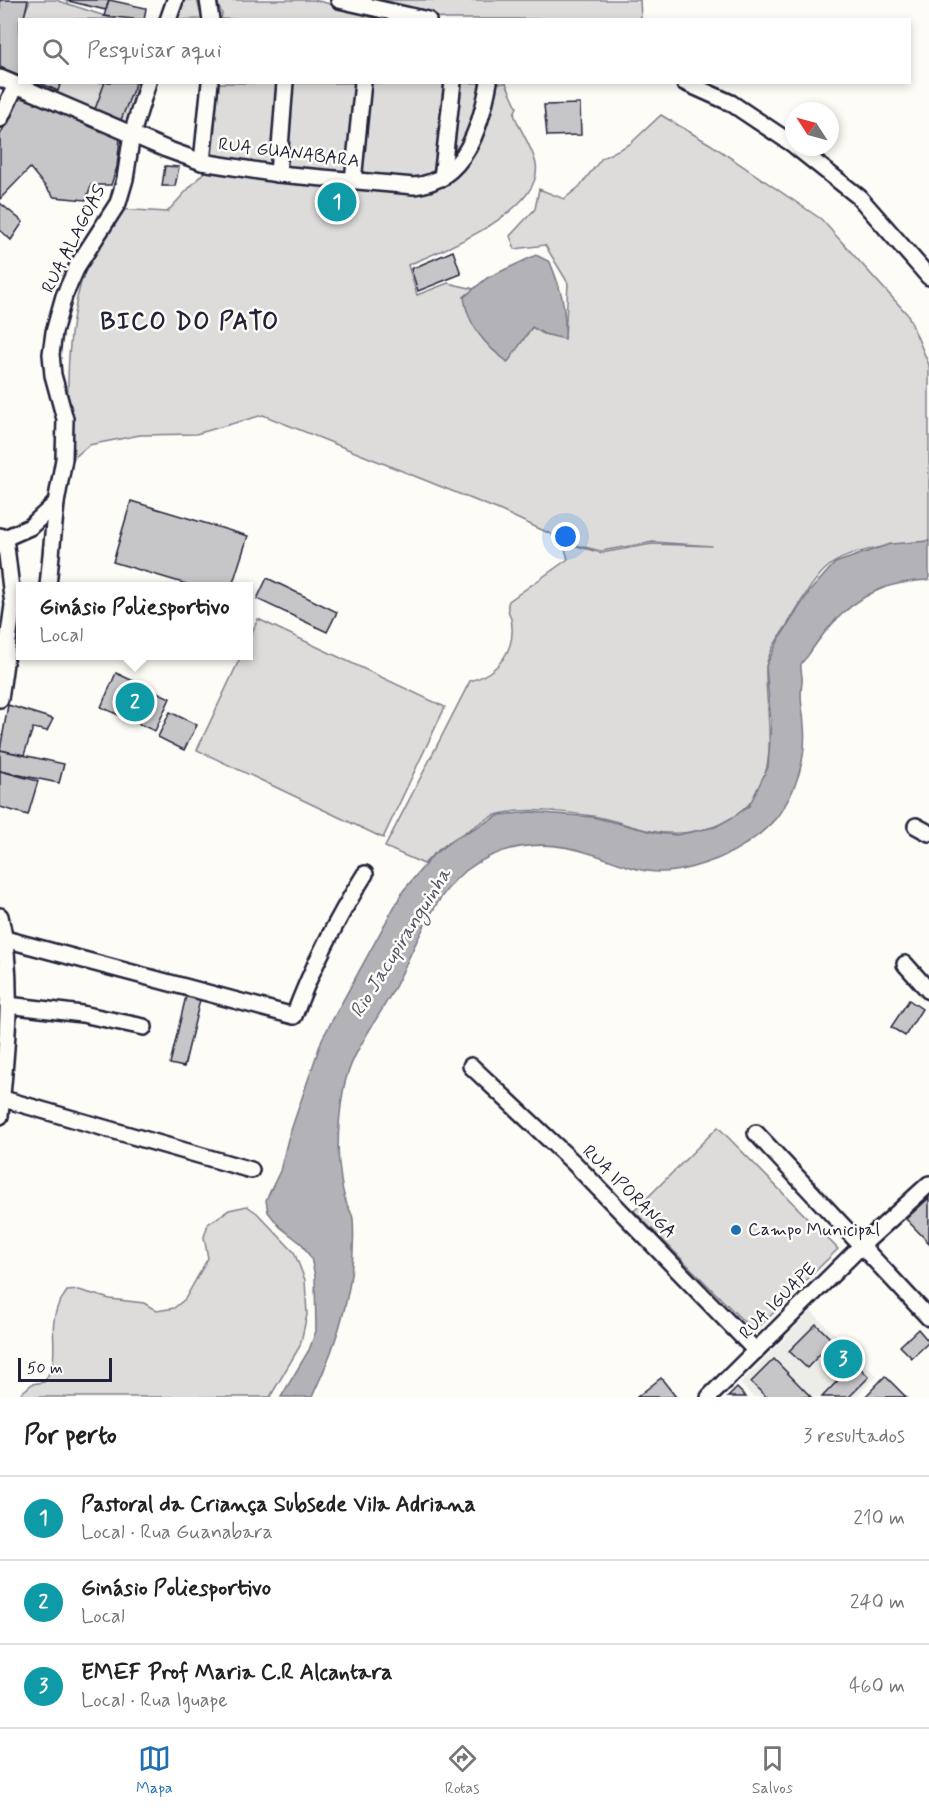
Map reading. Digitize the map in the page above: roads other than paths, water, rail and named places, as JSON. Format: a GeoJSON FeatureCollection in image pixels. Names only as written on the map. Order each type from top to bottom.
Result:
{"type":"FeatureCollection","features":[{"type":"Feature","properties":{"kind":"street"},"geometry":{"type":"LineString","coordinates":[[169,18],[175,0]]}},
{"type":"Feature","properties":{"kind":"street"},"geometry":{"type":"LineString","coordinates":[[208,0],[211,18]]}},
{"type":"Feature","properties":{"kind":"street"},"geometry":{"type":"LineString","coordinates":[[339,0],[419,18]]}},
{"type":"Feature","properties":{"kind":"street","name":"RUA GUANABARA"},"geometry":{"type":"LineString","coordinates":[[0,78],[202,162],[278,174],[414,186],[442,178]]}},
{"type":"Feature","properties":{"kind":"street","name":"RUA ALAGOAS"},"geometry":{"type":"LineString","coordinates":[[48,582],[56,503],[64,459],[65,419],[53,375],[51,354],[54,332],[64,296],[78,265],[118,203],[125,179],[132,134],[147,84]]}},
{"type":"Feature","properties":{"kind":"street"},"geometry":{"type":"LineString","coordinates":[[202,162],[210,84]]}},
{"type":"Feature","properties":{"kind":"street"},"geometry":{"type":"LineString","coordinates":[[278,174],[285,84]]}},
{"type":"Feature","properties":{"kind":"street"},"geometry":{"type":"LineString","coordinates":[[353,181],[363,84]]}},
{"type":"Feature","properties":{"kind":"street"},"geometry":{"type":"LineString","coordinates":[[442,178],[453,84]]}},
{"type":"Feature","properties":{"kind":"street"},"geometry":{"type":"LineString","coordinates":[[442,178],[457,166],[469,146],[479,123],[489,84]]}},
{"type":"Feature","properties":{"kind":"street"},"geometry":{"type":"LineString","coordinates":[[688,84],[731,103],[785,139]]}},
{"type":"Feature","properties":{"kind":"street"},"geometry":{"type":"LineString","coordinates":[[0,120],[16,85]]}},
{"type":"Feature","properties":{"kind":"street"},"geometry":{"type":"LineString","coordinates":[[808,156],[859,197],[929,277]]}},
{"type":"Feature","properties":{"kind":"street"},"geometry":{"type":"LineString","coordinates":[[0,699],[13,604],[2,537],[30,527],[56,503]]}},
{"type":"Feature","properties":{"kind":"street"},"geometry":{"type":"LineString","coordinates":[[7,652],[16,644]]}},
{"type":"Feature","properties":{"kind":"street"},"geometry":{"type":"LineString","coordinates":[[5,939],[294,1016],[315,961],[341,912],[365,874]]}},
{"type":"Feature","properties":{"kind":"street"},"geometry":{"type":"LineString","coordinates":[[0,916],[5,939],[0,1116]]}},
{"type":"Feature","properties":{"kind":"street"},"geometry":{"type":"LineString","coordinates":[[905,964],[929,991]]}},
{"type":"Feature","properties":{"kind":"street"},"geometry":{"type":"LineString","coordinates":[[5,996],[144,1027]]}},
{"type":"Feature","properties":{"kind":"street","name":"RUA IPORANGA"},"geometry":{"type":"LineString","coordinates":[[471,1066],[574,1163],[756,1351]]}},
{"type":"Feature","properties":{"kind":"street"},"geometry":{"type":"LineString","coordinates":[[1,1098],[251,1170]]}},
{"type":"Feature","properties":{"kind":"street"},"geometry":{"type":"LineString","coordinates":[[756,1133],[929,1318]]}},
{"type":"Feature","properties":{"kind":"street","name":"RUA IGUAPE"},"geometry":{"type":"LineString","coordinates":[[709,1397],[861,1246],[929,1184]]}},
{"type":"Feature","properties":{"kind":"water"},"geometry":{"type":"Polygon","coordinates":[[[536,255],[550,262],[558,282],[564,308],[565,339],[544,334],[532,327],[508,362],[479,334],[469,316],[464,297],[487,278],[536,255]]]}},
{"type":"Feature","properties":{"kind":"water","name":"Rio Jacupiranguinha"},"geometry":{"type":"Polygon","coordinates":[[[929,541],[929,580],[892,585],[859,601],[831,625],[802,663],[801,700],[805,737],[799,773],[790,796],[777,817],[750,842],[704,864],[670,872],[636,869],[575,849],[542,845],[526,846],[494,854],[479,862],[464,872],[444,893],[427,921],[393,991],[359,1048],[346,1077],[340,1111],[338,1152],[343,1191],[353,1219],[349,1288],[338,1332],[312,1397],[281,1397],[309,1350],[316,1331],[315,1276],[311,1258],[302,1244],[280,1227],[268,1212],[266,1200],[280,1171],[288,1139],[322,1039],[403,891],[433,855],[454,839],[500,815],[531,812],[593,817],[657,833],[677,835],[715,827],[733,817],[749,806],[768,767],[771,724],[766,666],[779,639],[809,592],[835,563],[890,544],[929,541]]]}},
{"type":"Feature","properties":{"kind":"place","name":"Pastoral da Criança Subsede Vila Adriana"},"geometry":{"type":"Point","coordinates":[337,202]}},
{"type":"Feature","properties":{"kind":"place","name":"Ginásio Poliesportivo"},"geometry":{"type":"Point","coordinates":[135,702]}},
{"type":"Feature","properties":{"kind":"place","name":"Campo Municipal"},"geometry":{"type":"Point","coordinates":[736,1230]}},
{"type":"Feature","properties":{"kind":"place","name":"EMEF Prof Maria C.R Alcantara"},"geometry":{"type":"Point","coordinates":[843,1359]}},
{"type":"Feature","properties":{"kind":"district","name":"BICO DO PATO"},"geometry":{"type":"Point","coordinates":[190,322]}}]}
